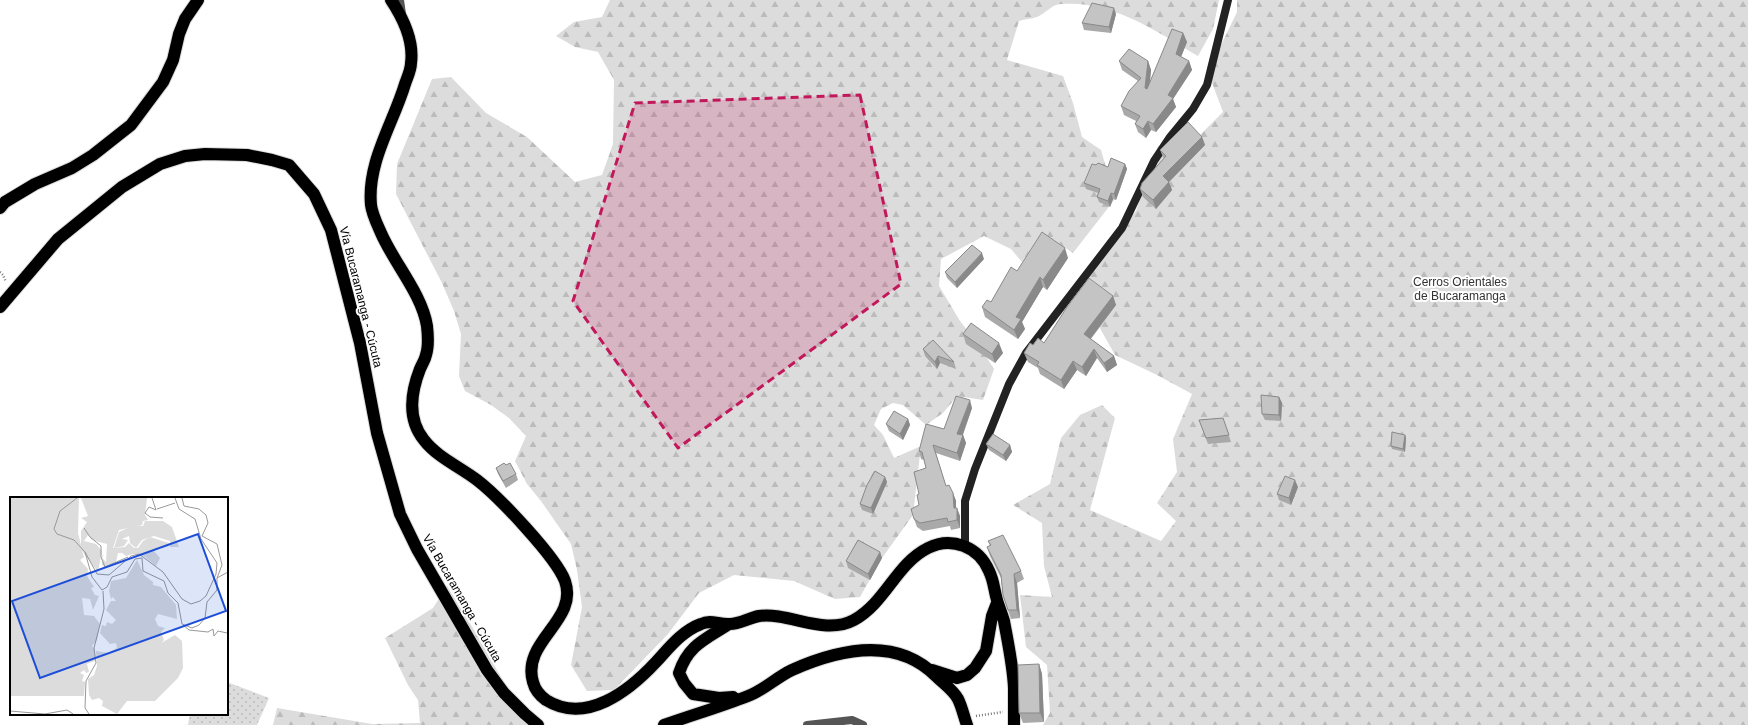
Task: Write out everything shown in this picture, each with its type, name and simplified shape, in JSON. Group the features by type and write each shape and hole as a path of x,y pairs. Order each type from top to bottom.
{"highway":[{"path":"0,208 5,202 35,184 72,168 93,155 131,125 164,82 173,60 179,34 185,19 198,0"},
{"path":"391,0 404,22 410,39 411,63 401,97 383,139 373,169 371,206 385,242 422,306 426,323 428,339 427,354 414,390 412,408 415,424 421,437 438,454 489,490 536,541 563,576 566,585 567,600 562,615 542,640 531,664 531,674 535,689 544,699 565,708 577,709 593,707 613,698 637,680 672,644 691,629 704,622 729,624"},
{"name":"Vía Bucaramanga - Cúcuta","path":"0,307 58,239 122,187 160,164 185,156 205,154 247,155 289,165 314,194 331,230 360,343 377,433 400,514 417,549 487,670 504,693 538,725"},
{"path":"749,695 719,698 693,694 684,683 679,672 682,662 688,652 700,641 729,624 758,616 779,616 827,626 842,625 855,620 874,605 889,588 903,567 914,557 927,548 941,543 957,543 965,546 980,557 988,568 994,586 997,603 1003,616 1009,651 1014,686 1014,725"},
{"path":"664,725 749,695 791,671 814,661 839,653 862,650 886,652 909,658 931,670 957,678 967,675 975,668 986,651 992,616 997,603"},
{"path":"931,670 950,688 958,699 966,721"}],"street":[{"path":"400,0 404,22"},
{"path":"965,546 965,501 975,469 1009,384 1026,353 1122,228 1154,161 1170,137 1193,109 1207,85 1228,0"},
{"path":"807,725 852,720 863,725"}],"path":[{"path":"966,721 1014,711"}],"highlighted area":[{"path":"860,95 901,284 678,448 573,301 635,103"}],"green space":[{"path":"610,0 1219,0 1213,29 1198,56 1133,19 1098,7 1080,4 1058,4 1037,17 1019,21 1007,60 1063,76 1073,103 1082,137 1101,150 1115,199 1073,253 1042,232 1022,262 1011,249 984,236 941,259 939,286 960,321 980,347 994,369 983,400 957,396 943,413 926,425 903,405 893,403 881,409 874,425 883,435 894,458 921,446 913,515 882,558 860,597 835,599 794,581 734,575 699,593 668,634 614,690 587,691 571,665 582,607 577,570 571,544 541,501 527,484 515,461 526,436 509,418 491,405 465,391 459,376 461,334 454,311 442,283 396,194 397,164 432,79 451,77 486,113 527,137 575,182 602,175 613,144 614,80 598,52 575,47 556,36 574,22 602,17"},
{"name":"Cerros Orientales de Bucaramanga","path":"1237,0 1748,0 1748,725 1043,725 1050,713 1047,665 1026,647 1020,595 1052,597 1044,566 1042,523 1013,505 1050,484 1061,438 1080,415 1102,405 1115,418 1090,510 1161,541 1176,521 1157,503 1177,472 1173,439 1192,394 1115,355 1097,323 1109,293 1084,273 1136,211 1158,146 1182,153 1223,112 1208,72 1237,12"},
{"path":"447,586 482,643 513,699 533,725 273,725 277,708 372,724 420,723 418,700 408,685 385,638 433,608"},
{"path":"228,682 269,698 257,725 188,725 190,715 228,715"}],"building":[{"path":"1092,3 1114,8 1109,27 1082,23"},
{"path":"1172,29 1183,33 1176,54 1189,61 1168,95 1173,98 1153,124 1148,121 1143,129 1135,124 1140,116 1121,106 1129,91 1141,78 1119,61 1129,49 1148,61 1145,88 1147,89"},
{"path":"1188,122 1202,137 1163,176 1169,182 1153,200 1140,189 1142,183 1166,156 1160,150"},
{"path":"1111,158 1125,164 1114,194 1111,193 1108,201 1097,197 1100,189 1084,183 1092,164 1096,165 1098,163 1108,167"},
{"path":"1042,232 1065,248 1043,280 1040,277 1016,317 1021,319 1014,330 982,307 987,300 991,302 1011,267 1017,271"},
{"path":"972,245 982,253 955,282 945,272"},
{"path":"1089,278 1113,296 1084,334 1114,356 1104,363 1094,349 1082,367 1073,361 1061,380 1037,365 1039,362 1024,353 1030,343 1033,345 1038,338 1044,343 1067,307"},
{"path":"971,323 999,343 992,354 963,334"},
{"path":"933,340 954,362 938,356 935,362 923,349"},
{"path":"1261,395 1279,397 1279,415 1262,414"},
{"path":"956,396 970,400 957,434 963,435 957,453 933,445 946,486 949,485 953,493 954,508 957,508 957,520 948,522 947,518 920,523 914,519 911,509 919,505 917,495 919,494 914,472 926,468 922,452 919,451 926,424 944,429"},
{"path":"894,411 908,419 900,434 886,424"},
{"path":"1223,418 1229,435 1206,438 1199,420"},
{"path":"1392,432 1405,435 1403,449 1391,446"},
{"path":"993,434 1010,445 1003,455 986,444"},
{"path":"504,463 506,465 510,463 516,474 503,481 496,468"},
{"path":"875,471 885,477 871,508 860,504 867,485"},
{"path":"1285,476 1295,480 1289,498 1277,494"},
{"path":"1003,535 1021,571 1014,574 1017,610 1008,610 1003,595 1001,575 987,547 991,545 988,541"},
{"path":"858,540 880,552 868,574 846,561"},
{"path":"1039,664 1040,713 1019,713 1018,665"}]}
